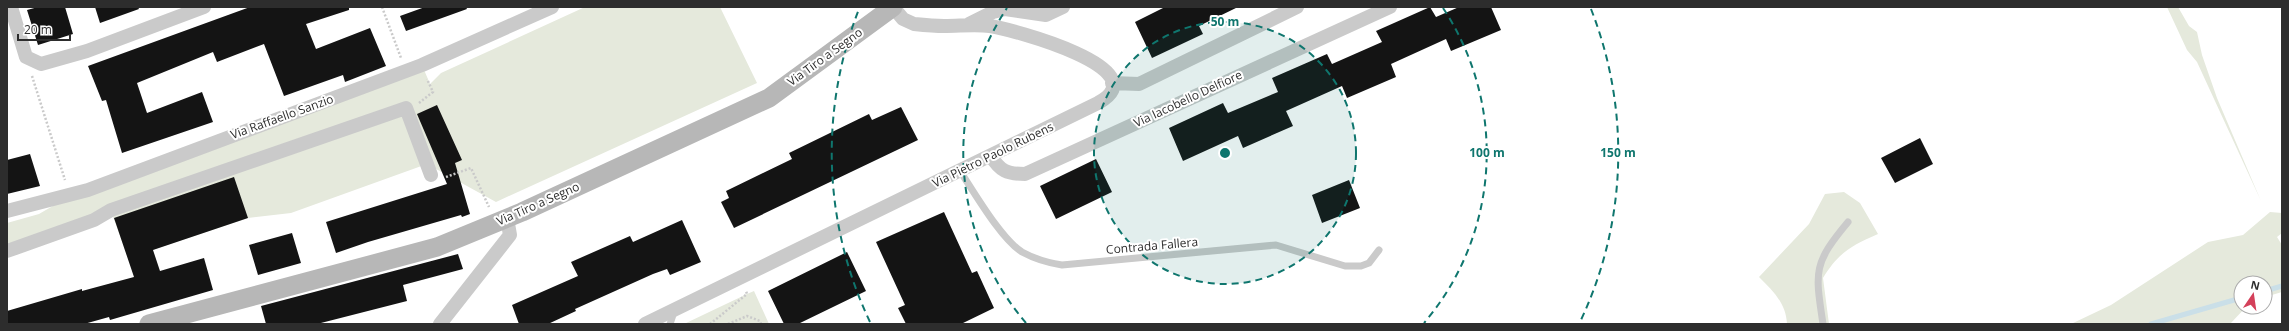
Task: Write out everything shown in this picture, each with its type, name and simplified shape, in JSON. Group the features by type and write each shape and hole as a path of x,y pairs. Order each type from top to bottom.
{"main road":[{"name":"Via Tiro a Segno","path":"149,324 437,247 507,218 770,98 893,7"}],"street":[{"path":"12,7 26,57 41,64 87,51 204,7"},
{"name":"Via Raffaello Sanzio","path":"7,211 70,196 406,71 552,7"},
{"path":"893,7 903,19 914,24 944,26 990,26 1016,32 1075,53 1103,67 1111,77 1112,83 1139,84 1297,7"},
{"path":"967,25 993,12 1005,9 1046,15 1063,7"},
{"name":"Via Iacobello Delfiore","path":"991,156 1002,171 1012,174 1025,174 1390,7"},
{"name":"Via Pietro Paolo Rubens","path":"644,324 1102,102 1109,94 1112,83"},
{"path":"7,251 94,220 111,210 148,199 406,108 431,175"},
{"path":"440,324 510,235 507,218"}],"lane":[{"name":"Contrada Fallera","path":"960,171 1001,231 1020,251 1043,262 1062,265 1276,245 1345,266 1361,266 1369,263 1379,250"},
{"path":"1823,324 1817,285 1819,264 1832,242 1848,222"},
{"path":"670,324 675,309"}],"path":[{"path":"382,7 406,71"},
{"path":"26,57 70,196"},
{"path":"406,108 416,106 432,92 422,65"},
{"path":"431,175 435,181 471,168 490,210"},
{"path":"710,324 747,294 745,291"},
{"path":"728,324 747,316 760,321 761,324"}],"shaded area":[{"path":"585,7 720,7 757,83 496,202 427,164 291,213 248,218 128,258 111,211 7,245 7,223 39,214 70,196 422,65 430,84 441,73"},
{"path":"2167,7 2178,7 2189,26 2197,32 2202,55 2217,98 2261,201 2197,62 2187,50"},
{"path":"1844,192 1860,203 1878,234 1860,242 1846,251 1840,256 1823,278 1829,324 1787,324 1784,310 1778,298 1759,277 1809,224 1825,194"},
{"path":"2270,212 2282,213 2282,233 2277,237 2282,245 2282,292 2273,295 2273,275 2233,275 2233,315 2238,315 2230,324 2071,324 2111,305 2208,242 2243,235"},
{"path":"754,291 769,324 684,324 747,294"}],"building":[{"path":"38,7 65,7 73,34 38,45 27,10"},
{"path":"95,7 138,7 139,9 100,23"},
{"path":"250,7 349,7 349,10 306,24 316,49 370,28 386,66 345,82 343,75 284,96 264,44 217,62 213,52 137,83 147,113 202,92 213,122 122,153 106,100 102,101 88,66"},
{"path":"425,7 466,7 467,9 406,31 400,16"},
{"path":"1165,7 1238,7 1199,26 1203,34 1152,58 1135,22"},
{"path":"1430,7 1436,17 1459,7 1491,7 1501,30 1451,51 1446,39 1391,64 1396,77 1347,98 1342,86 1286,111 1293,126 1243,148 1238,136 1183,161 1169,128 1223,103 1228,113 1278,92 1272,78 1327,54 1332,64 1382,42 1376,31"},
{"path":"437,105 462,160 455,163 470,214 462,217 461,215 368,242 336,253 326,222 447,184 417,114"},
{"path":"901,107 918,140 734,228 721,202 729,198 726,191 792,159 789,153 869,114 872,120"},
{"path":"1920,138 1933,164 1895,183 1881,158"},
{"path":"30,154 40,186 7,194 7,160"},
{"path":"1096,159 1112,192 1056,219 1040,186"},
{"path":"234,177 248,218 153,250 160,271 204,258 213,290 110,320 109,317 84,324 7,324 7,311 82,289 82,291 134,277 114,218"},
{"path":"1349,180 1360,208 1322,223 1312,195"},
{"path":"944,212 972,273 977,271 994,308 961,324 906,324 898,308 905,305 876,242"},
{"path":"682,220 701,262 670,275 667,269 653,274 575,309 576,311 548,324 519,324 512,305 578,276 571,262 630,236 633,242"},
{"path":"292,233 301,263 258,275 249,245"},
{"path":"847,252 866,291 798,324 784,324 768,291"},
{"path":"458,254 463,269 403,285 407,301 317,324 266,324 261,306"}],"waterway":[{"path":"2273,289 2282,286"},
{"path":"2151,324 2233,300"}]}
